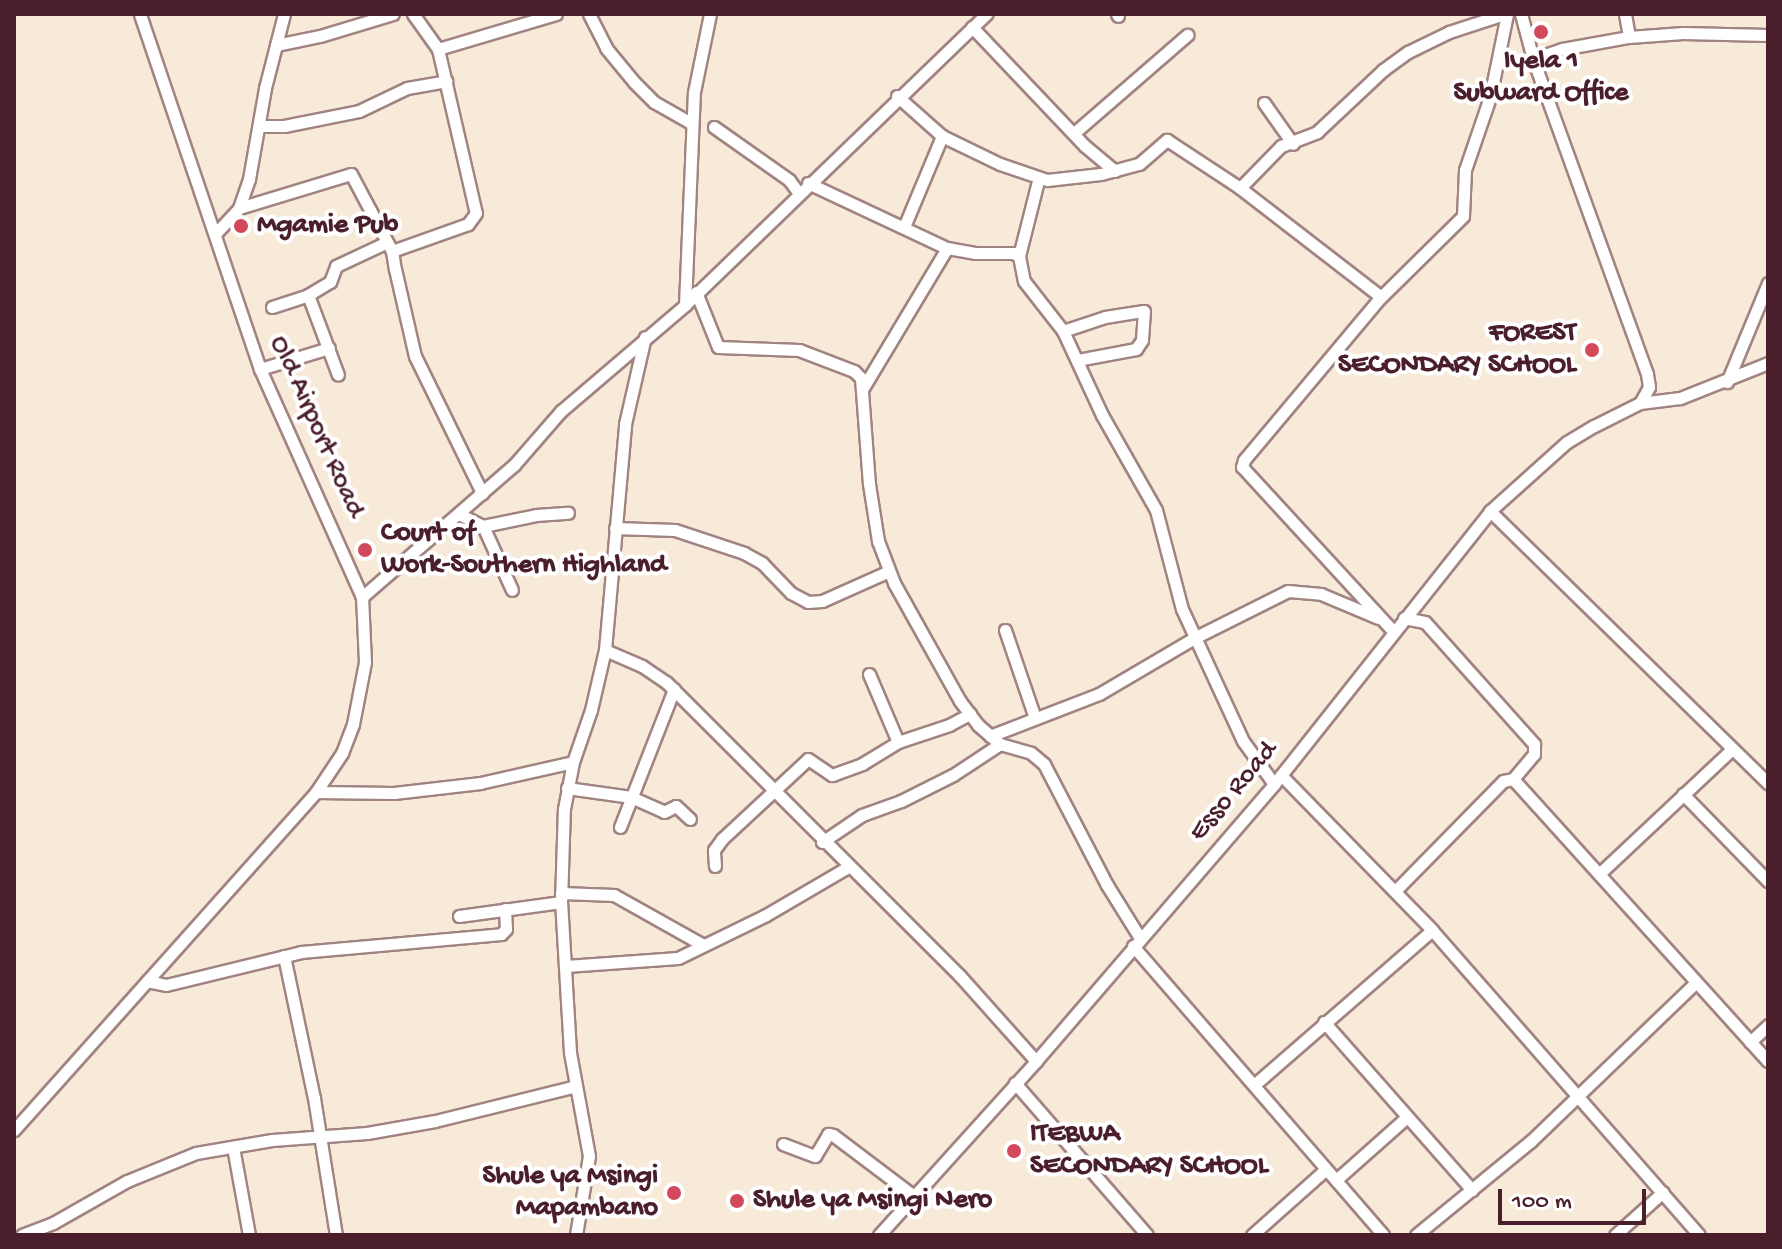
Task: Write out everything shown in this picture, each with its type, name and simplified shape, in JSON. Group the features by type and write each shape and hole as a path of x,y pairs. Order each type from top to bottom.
{"street":[{"name":"Old Airport Road","path":"14,1130 316,792 342,753 361,693 365,662 362,597 260,369 140,14"},
{"path":"215,234 239,208 261,126 284,14"},
{"path":"276,45 320,36 393,14"},
{"path":"272,307 308,295 330,282 336,266 468,224 476,213 438,49 413,14"},
{"path":"438,49 556,14"},
{"path":"589,14 606,48 635,83 654,102 691,123"},
{"path":"685,305 691,123 710,14"},
{"path":"362,597 514,465 561,411 685,305 897,96 986,14"},
{"path":"1240,188 1274,152 1317,132 1383,70 1408,52 1449,32 1505,14 1490,97 1465,170 1463,216 1381,297 1244,460 1242,467 1393,631"},
{"path":"1521,14 1533,59 1647,374 1649,387 1640,403"},
{"path":"1625,14 1629,37"},
{"path":"972,27 1115,171"},
{"path":"1533,59 1562,49 1629,37 1683,33 1768,35"},
{"path":"1074,133 1187,35"},
{"path":"261,126 284,126 346,114 407,88 446,81"},
{"path":"897,96 942,136 1000,164 1057,181 1139,164 1167,140 1240,188 1381,297"},
{"path":"1264,103 1293,144"},
{"path":"714,127 789,180 798,192"},
{"path":"904,227 942,136"},
{"path":"239,208 351,174 390,247 411,346 482,493"},
{"path":"1039,177 1019,256 1024,281 1063,331 1097,406 1156,510 1178,596 1194,638 1243,741 1278,780 1432,930 1699,1235"},
{"path":"808,183 947,248 1019,256"},
{"path":"863,388 947,248"},
{"path":"1727,382 1768,283"},
{"path":"696,292 718,347 799,350 854,371 863,388 869,484 878,541 905,606 970,714 1000,744 1031,753 1044,764 1137,942 1383,1235"},
{"path":"308,295 338,375"},
{"path":"1063,331 1105,317 1144,311 1142,340 1136,349 1078,360"},
{"path":"576,1235 589,1156 570,1052 561,898 567,788 591,710 605,650 625,424 645,337"},
{"path":"260,369 329,348"},
{"path":"1640,403 1680,398 1727,382 1768,363"},
{"name":"Esso Road","path":"879,1235 1036,1061 1278,780 1490,511 1567,442 1640,403"},
{"path":"1490,511 1768,783"},
{"path":"459,514 483,526 536,515 568,513"},
{"path":"483,526 512,590"},
{"path":"615,528 675,530 732,548 762,563 791,593 808,602 822,601 889,571"},
{"path":"990,736 1099,694 1194,638 1288,591 1321,594 1383,620"},
{"path":"1395,891 1503,781 1513,779 1534,754 1534,744 1425,622 1404,618"},
{"path":"1005,630 1035,718"},
{"path":"605,650 642,666 674,689 822,842 960,976 1036,1061"},
{"path":"869,674 898,742"},
{"path":"620,827 674,689"},
{"path":"715,866 714,850 772,789 808,759 832,775 870,760 898,742 949,725 970,714"},
{"path":"822,842 862,815 901,801 953,775 1000,744"},
{"path":"1599,874 1732,749"},
{"path":"316,792 394,793 437,788 531,774 573,762"},
{"path":"1513,779 1768,1061"},
{"path":"567,788 631,797 664,812 676,806 690,819"},
{"path":"1683,794 1768,881"},
{"path":"566,966 663,962 766,915 848,867"},
{"path":"459,916 561,898 614,895 703,945"},
{"path":"147,981 166,985 284,956 501,934 506,929 505,909"},
{"path":"1254,1085 1432,930"},
{"path":"284,956 320,1136 336,1235"},
{"path":"1416,1235 1577,1097 1695,983"},
{"path":"1324,1022 1472,1190"},
{"path":"1750,1042 1768,1025"},
{"path":"1015,1083 1147,1235"},
{"path":"22,1235 53,1223 148,1171 196,1153 435,1121 576,1086"},
{"path":"1336,1180 1407,1117"},
{"path":"783,1144 815,1156 828,1134 833,1135 914,1196"},
{"path":"233,1147 249,1235"},
{"path":"1252,1235 1326,1169"},
{"path":"1615,1235 1663,1192"}],"place":[{"name":"Iyela 1 Subward Office","path":"1541,32"},
{"name":"Mgamie Pub","path":"241,226"},
{"name":"FOREST SECONDARY SCHOOL","path":"1592,350"},
{"name":"Court of Work-Southern Highland","path":"365,550"},
{"name":"ITEBWA SECONDARY SCHOOL","path":"1014,1151"},
{"name":"Shule ya Msingi Mapambano","path":"674,1193"},
{"name":"Shule ya Msingi Nero","path":"737,1201"}]}
